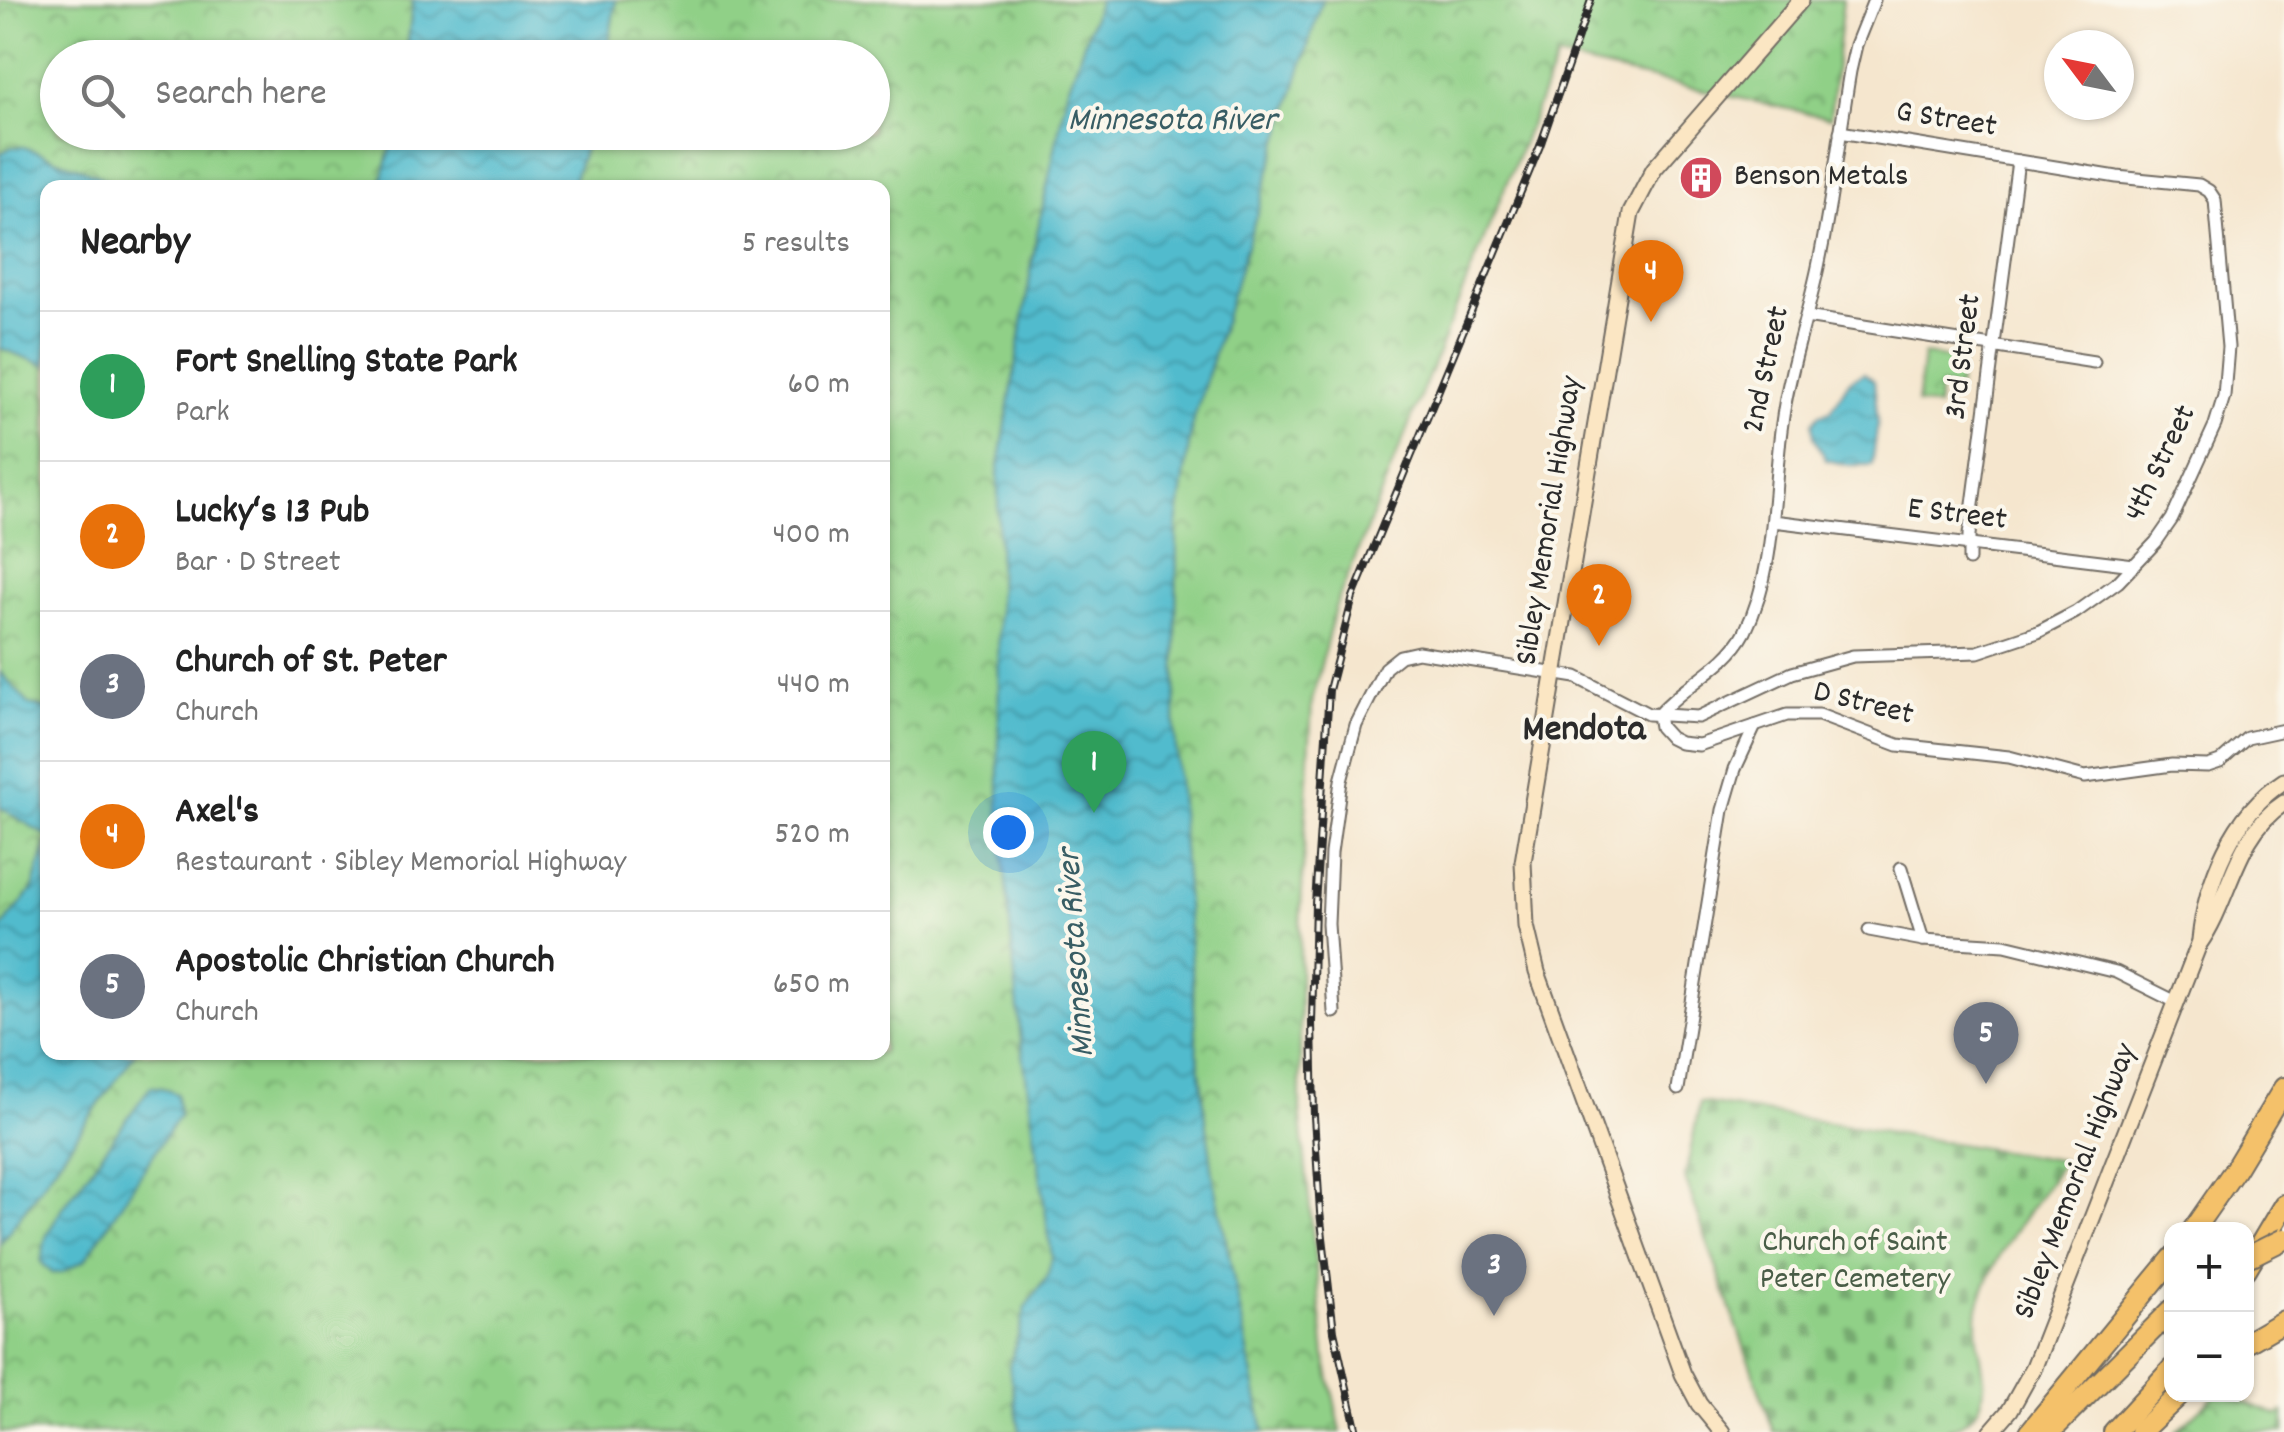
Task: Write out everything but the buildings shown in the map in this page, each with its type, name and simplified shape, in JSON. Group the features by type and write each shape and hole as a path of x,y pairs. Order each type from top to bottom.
{"highway":[{"path":"2199,1222 2284,1088"},
{"path":"2254,1256 2284,1205"},
{"path":"2254,1254 2284,1238"},
{"path":"2030,1432 2164,1269"},
{"path":"2050,1432 2170,1312"},
{"path":"2254,1338 2284,1321"},
{"path":"2114,1432 2164,1378"},
{"path":"2140,1432 2172,1402"}],"main road":[{"name":"Sibley Memorial Highway","path":"1722,1432 1690,1389 1674,1351 1537,972 1528,938 1523,862 1626,234 1635,200 1662,159 1801,0"},
{"path":"2200,944 2202,918 2227,847 2248,811 2284,782"},
{"path":"2200,944 2214,923 2250,836 2264,818 2284,803"},
{"name":"Sibley Memorial Highway","path":"1991,1432 2010,1410 2034,1368 2200,944"}],"street":[{"name":"2nd Street","path":"1658,715 1688,685 1718,666 1743,636 1759,598 1773,521 1782,422 1819,262 1856,44 1874,0"},
{"name":"G Street","path":"1840,132 2199,185 2209,190 2215,200"},
{"name":"3rd Street","path":"1968,560 2018,161"},
{"name":"4th Street","path":"1658,715 1698,717 1792,672 1853,656 1978,652 2004,645 2038,632 2104,594 2172,519 2215,425 2224,396 2228,347 2215,200"},
{"path":"1806,317 2094,362"},
{"name":"E Street","path":"1773,521 2134,565"},
{"name":"D Street","path":"1334,1012 1328,924 1331,853 1341,781 1356,725 1385,668 1400,656 1418,652 1576,677 1638,710 1658,715 1660,726 1670,738 1699,745 1788,715 1819,715 1898,745 2009,757 2085,777 2172,765 2208,766 2220,762 2248,738 2284,730"},
{"path":"1678,1089 1723,810 1735,769 1755,726"},
{"path":"1901,868 1923,940"},
{"path":"1870,930 1923,940 2005,945 2116,972 2176,1002"}],"green space":[{"path":"0,0 413,0 408,40 40,40 40,150 390,150 382,180 107,180 12,147 0,154"},
{"path":"616,0 1843,0 1830,118 1557,58 1335,608 1312,701 1300,926 1300,1110 1325,1356 1341,1432 0,1432 0,1244 130,1060 890,1060 890,180 573,180 583,150 890,150 890,40 609,40"},
{"path":"0,348 40,363 40,707 30,705 0,672"},
{"path":"1923,355 1962,360 1958,388 1940,386 1937,407 1917,404"},
{"path":"0,807 40,831 40,864 33,889 0,930"},
{"name":"Church of Saint Peter Cemetery","path":"1700,1102 2063,1161 2005,1246 1980,1300 1977,1320 1983,1392 1978,1407 1965,1421 1943,1432 1774,1432 1685,1178"},
{"path":"2208,1402 2245,1402 2278,1415 2284,1412 2284,1432 2176,1432"}],"water":[{"path":"413,0 616,0 609,40 408,40"},
{"name":"Minnesota River","path":"1099,0 1322,0 1192,425 1177,525 1175,734 1197,1048 1213,1174 1264,1432 1020,1432 1009,1367 1026,1307 1047,1277 1052,1258 1021,1041 999,812 998,472 1037,234 1067,91"},
{"path":"12,147 24,147 107,180 40,180 40,363 0,348 0,154"},
{"path":"390,150 583,150 573,180 382,180"},
{"path":"1864,373 1874,381 1878,423 1872,465 1826,460 1814,437 1813,423 1820,414 1831,411 1849,381"},
{"path":"0,672 30,705 40,707 40,832 0,807"},
{"path":"40,866 40,1060 130,1060 0,1244 0,930 33,889"},
{"path":"150,1087 177,1094 179,1115 85,1260 61,1273 52,1273 41,1262 46,1237"}],"railway":[{"path":"1357,1432 1334,1331 1314,1116 1315,904 1329,690 1353,597 1540,146 1591,0"}],"place":[{"name":"Benson Metals","path":"1701,178"},
{"name":"Axel's","path":"1651,322"},
{"name":"Lucky‘s 13 Pub","path":"1599,646"},
{"name":"Fort Snelling State Park","path":"1094,813"},
{"name":"Apostolic Christian Church","path":"1986,1084"},
{"name":"Church of St. Peter","path":"1494,1316"}],"district":[{"name":"Mendota","path":"1584,731"}]}
